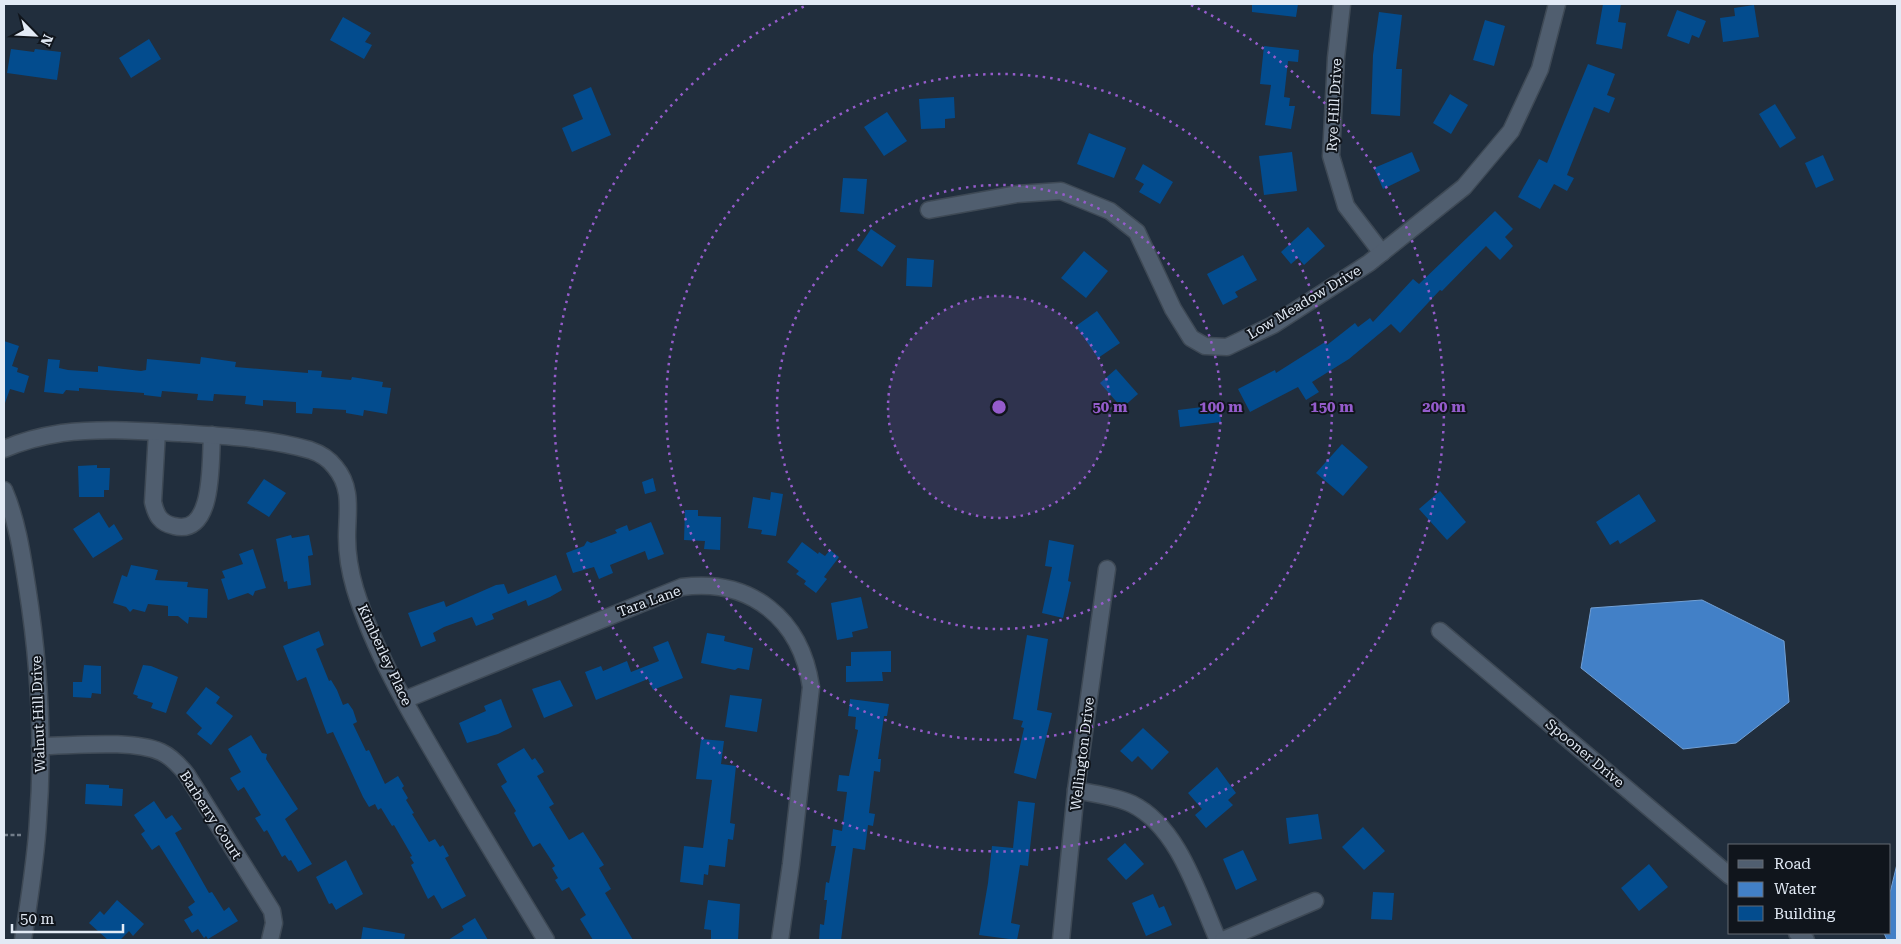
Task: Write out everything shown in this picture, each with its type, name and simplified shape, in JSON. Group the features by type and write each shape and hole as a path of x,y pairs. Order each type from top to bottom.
{"street":[{"name":"Rye Hill Drive","path":"1342,4 1336,58 1331,156 1346,206 1382,253"},
{"name":"Low Meadow Drive","path":"929,210 1017,194 1061,191 1110,211 1137,232 1173,309 1191,338 1205,346 1227,347 1273,325 1320,296 1382,253 1464,187 1511,131 1540,69 1557,4"},
{"name":"Kimberley Place","path":"4,449 30,440 63,433 157,432 212,435 310,450 334,465 343,478 347,492 349,511 347,537 351,574 369,623 404,700 546,940"},
{"path":"157,432 153,502 155,512 162,522 179,528 187,527 198,521 205,508 212,435"},
{"name":"Walnut Hill Drive","path":"4,490 17,534 31,611 36,654 40,746 38,820 23,940"},
{"name":"Wellington Drive","path":"1061,940 1076,790 1107,569"},
{"name":"Tara Lane","path":"404,700 675,590 693,586 726,588 756,600 782,620 799,644 809,671 811,687 780,940"},
{"name":"Spooner Drive","path":"1440,630 1728,874"},
{"name":"Barberry Court","path":"40,746 129,745 146,747 162,752 177,762 272,912 274,923 270,940"},
{"path":"1076,790 1132,803 1158,822 1175,845 1218,940"},
{"path":"1223,940 1315,902"}],"water":[{"path":"1702,600 1784,641 1789,702 1736,743 1683,749 1581,668 1591,608"},
{"path":"1897,864 1897,940 1887,940 1884,934 1891,934 1891,889"}],"building":[{"path":"1252,4 1298,4 1296,17 1252,12"},
{"path":"1603,4 1621,4 1618,22 1626,23 1622,49 1596,44"},
{"path":"1754,5 1759,37 1723,42 1720,18 1735,16 1734,8"},
{"path":"1677,10 1706,21 1699,38 1692,35 1689,44 1667,36"},
{"path":"1379,12 1402,15 1396,69 1402,69 1400,116 1371,114 1373,55"},
{"path":"343,17 371,33 365,42 372,45 364,59 330,40"},
{"path":"1485,20 1505,26 1494,66 1473,60"},
{"path":"149,39 161,59 131,78 119,58"},
{"path":"1264,46 1299,50 1298,62 1288,61 1284,97 1290,98 1289,106 1295,106 1291,129 1265,125 1271,85 1260,84"},
{"path":"11,49 34,52 35,49 61,52 57,80 7,73"},
{"path":"1588,64 1615,74 1607,95 1615,98 1609,113 1594,107 1567,175 1574,178 1567,191 1554,184 1540,209 1518,197 1539,159 1547,163"},
{"path":"591,87 611,135 572,152 562,128 583,119 573,95"},
{"path":"1450,94 1468,105 1451,134 1433,123"},
{"path":"954,97 955,118 945,119 945,128 921,129 919,99"},
{"path":"1775,104 1796,138 1780,148 1759,114"},
{"path":"887,112 907,141 884,156 864,127"},
{"path":"1089,133 1126,148 1114,178 1077,164"},
{"path":"1292,152 1297,191 1264,195 1259,156"},
{"path":"1412,152 1420,171 1383,189 1374,168"},
{"path":"1823,155 1834,180 1816,188 1805,163"},
{"path":"1143,164 1173,182 1160,204 1139,192 1144,184 1135,179"},
{"path":"843,178 867,179 864,214 840,212"},
{"path":"1495,211 1513,229 1505,237 1513,246 1500,260 1486,246 1442,291 1440,290 1400,333 1391,324 1349,359 1312,382 1319,392 1306,400 1298,387 1250,412 1238,389 1275,370 1276,373 1325,342 1327,345 1355,323 1358,327 1370,318 1373,322 1413,279 1419,284"},
{"path":"1308,227 1325,246 1304,265 1298,258 1291,264 1281,252"},
{"path":"871,229 896,246 882,267 857,250"},
{"path":"1084,251 1108,271 1086,298 1061,278"},
{"path":"1243,255 1257,280 1235,292 1238,297 1223,305 1207,274"},
{"path":"907,258 934,260 932,287 906,286"},
{"path":"1097,311 1120,343 1098,358 1076,326"},
{"path":"4,341 19,346 12,366 18,368 17,372 29,376 24,393 10,389 5,403"},
{"path":"201,357 236,362 235,367 308,373 308,370 322,371 321,377 351,380 352,377 383,382 382,387 391,388 387,414 364,410 363,416 346,413 346,410 313,408 312,414 296,413 296,402 263,400 263,406 245,404 246,396 214,394 213,401 197,400 198,394 162,391 161,397 144,395 144,393 79,388 79,391 66,390 63,394 44,392 48,359 60,360 59,368 98,372 98,366 146,370 147,359 200,364"},
{"path":"1116,369 1138,394 1122,408 1100,383"},
{"path":"1219,405 1221,422 1180,427 1178,410"},
{"path":"1342,444 1368,467 1343,496 1316,473"},
{"path":"97,465 97,468 110,468 109,490 104,490 104,497 79,497 78,466"},
{"path":"653,478 656,491 645,494 642,482"},
{"path":"264,479 286,493 269,517 247,503"},
{"path":"1440,491 1466,522 1447,540 1419,509"},
{"path":"771,492 783,494 776,536 761,534 762,530 748,528 753,497 770,500"},
{"path":"1639,494 1656,521 1620,544 1618,540 1610,545 1596,522"},
{"path":"685,510 698,510 698,516 721,517 720,550 704,549 705,541 684,540"},
{"path":"99,512 109,528 114,524 123,539 93,558 73,529"},
{"path":"651,522 664,554 648,560 645,551 610,565 613,573 599,579 594,567 573,573 566,553 584,546 587,541 591,543 617,533 615,530 627,525 629,531"},
{"path":"291,535 292,538 309,535 313,555 308,556 311,585 288,589 287,581 284,582 276,539"},
{"path":"1049,540 1074,545 1068,581 1071,582 1063,618 1042,613 1052,567 1045,566"},
{"path":"802,542 818,554 819,552 825,556 830,550 839,557 824,577 827,579 816,593 804,584 806,581 796,574 799,571 787,562"},
{"path":"253,549 266,588 255,591 253,596 248,593 228,600 221,579 225,578 222,571 243,564 239,554"},
{"path":"131,565 158,570 155,580 188,582 187,587 208,589 207,618 189,617 188,624 178,616 168,616 168,606 148,604 145,612 133,609 130,612 126,607 113,603 122,575 127,577"},
{"path":"556,575 562,590 550,597 528,606 526,600 492,614 494,619 476,626 472,617 444,627 433,633 436,641 421,647 408,613 444,601 446,607 496,585 504,584 508,594"},
{"path":"861,597 868,628 852,632 853,637 837,640 831,603"},
{"path":"319,631 324,645 316,649 329,681 331,680 337,690 343,705 348,703 353,710 357,722 353,724 366,751 369,750 385,784 398,776 408,798 406,800 414,813 412,814 429,842 435,839 440,847 443,845 449,856 445,858 466,896 442,909 434,895 428,899 411,865 414,863 410,857 412,856 394,825 392,826 381,808 378,810 375,804 369,807 363,797 333,732 327,734 306,677 297,681 283,646"},
{"path":"707,633 725,636 724,641 753,648 749,670 738,668 735,670 701,663"},
{"path":"1027,635 1048,639 1037,710 1052,713 1036,779 1014,773 1024,728 1021,727 1023,721 1013,719"},
{"path":"668,641 683,678 653,690 648,679 596,700 585,672 601,666 603,671 627,661 631,672 659,661 653,647"},
{"path":"891,651 891,672 882,672 883,681 846,682 846,666 851,666 851,652"},
{"path":"84,665 101,666 101,694 92,693 91,698 73,697 73,682 82,682"},
{"path":"143,665 151,666 178,677 166,713 151,708 153,703 137,698 138,696 133,694"},
{"path":"560,680 573,706 544,718 532,689"},
{"path":"206,687 220,697 216,703 233,716 211,745 197,734 202,728 186,713"},
{"path":"730,695 762,699 757,732 725,727"},
{"path":"501,699 512,727 498,734 467,743 459,723 486,711 484,706"},
{"path":"850,699 889,704 887,716 884,716 878,759 881,759 880,772 874,771 869,813 875,814 873,826 868,825 865,850 853,848 841,940 819,940 820,924 824,925 827,900 824,900 826,882 829,883 836,846 831,846 833,829 842,831 847,792 837,791 839,775 849,776 858,730 855,729 856,717 848,716"},
{"path":"1143,728 1169,752 1152,770 1138,756 1132,762 1120,751"},
{"path":"251,735 262,753 267,754 266,759 298,809 285,819 312,864 298,872 291,860 289,861 285,855 282,857 267,830 264,832 255,818 261,815 244,787 238,791 230,778 241,772 228,749"},
{"path":"701,739 724,741 721,764 736,766 730,823 735,824 733,840 728,839 725,867 709,865 708,875 704,874 703,885 680,882 684,846 703,848 712,780 696,779"},
{"path":"524,748 532,760 535,758 544,772 537,776 554,804 549,807 569,840 583,832 604,865 599,868 611,889 605,893 633,940 593,940 580,919 586,915 569,887 562,891 555,880 558,878 552,868 555,866 540,843 533,847 525,833 514,813 516,811 501,786 507,782 497,764"},
{"path":"1217,767 1236,793 1228,800 1233,805 1206,828 1195,815 1202,809 1188,793"},
{"path":"86,784 109,785 109,788 123,789 122,806 85,804"},
{"path":"154,801 166,819 172,815 182,829 175,833 209,893 212,892 224,911 229,907 238,921 208,939 206,936 204,938 198,929 192,933 184,920 193,915 188,907 195,902 159,845 152,850 141,834 145,831 134,815"},
{"path":"1018,801 1035,803 1028,866 1020,865 1011,923 1020,925 1017,940 979,935 992,846 1013,848"},
{"path":"1318,814 1322,839 1289,844 1286,818"},
{"path":"1363,827 1385,851 1364,870 1342,847"},
{"path":"1125,843 1144,864 1126,880 1107,859"},
{"path":"1243,850 1257,880 1236,890 1223,859"},
{"path":"346,860 363,894 336,910 332,903 329,904 316,877"},
{"path":"1649,864 1668,887 1639,911 1621,888"},
{"path":"1373,892 1394,893 1392,920 1371,919"},
{"path":"1153,894 1159,908 1164,906 1172,925 1146,936 1132,903"},
{"path":"117,900 144,924 133,936 129,931 120,940 108,940 89,923 100,911 104,915"},
{"path":"708,900 740,904 738,940 711,940 711,930 704,929"},
{"path":"475,918 488,940 448,940 464,930 462,926"},
{"path":"363,927 405,934 404,940 361,940"}]}
